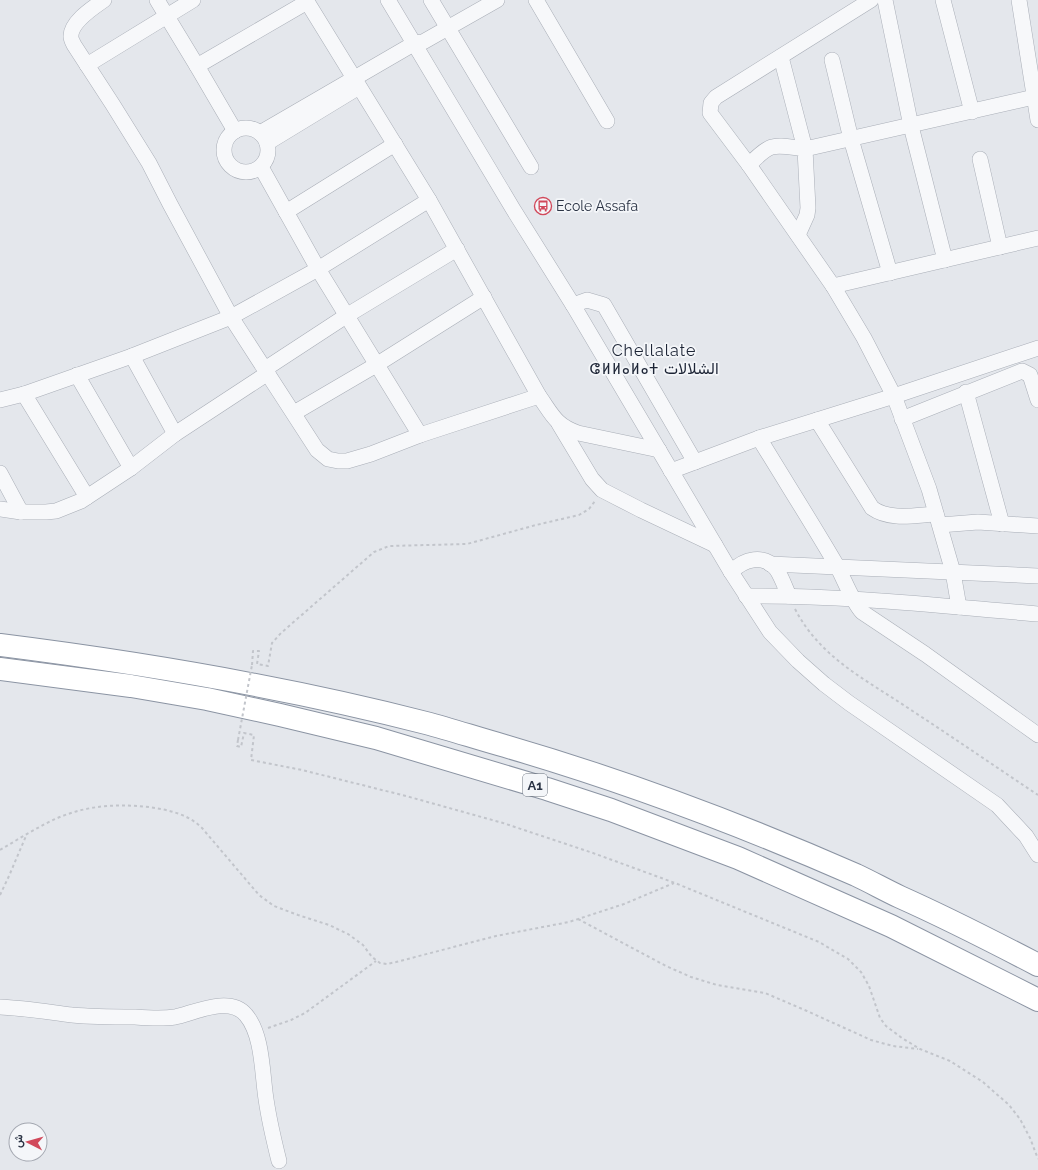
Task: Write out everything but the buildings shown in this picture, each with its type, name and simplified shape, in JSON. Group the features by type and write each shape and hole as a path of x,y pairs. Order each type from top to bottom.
{"highway":[{"name":"A1","path":"0,645 72,654 201,675 331,700 428,724 541,757 640,789 753,831 859,876 955,922 1038,965"},
{"name":"A1","path":"0,668 131,686 207,699 280,715 376,738 547,789 611,810 738,858 891,926 1038,1000"},
{"path":"0,680 45,684 58,681 64,677"}],"street":[{"path":"104,0 82,16 73,28 70,37 87,66 114,104 149,163 231,317 318,450 328,459 347,461 372,454 420,436 539,396"},
{"path":"157,0 168,16 235,131"},
{"path":"87,66 193,0"},
{"path":"388,0 419,45 472,139 573,305 731,572 770,632 798,661 824,684 849,703 997,805 1026,836 1038,855"},
{"path":"431,0 531,167"},
{"path":"264,138 497,0"},
{"path":"536,0 607,121"},
{"path":"871,0 716,97 711,103 710,108 712,117 749,164 833,286 864,338 894,396 929,489 953,572 959,607"},
{"path":"885,0 911,126 945,260"},
{"path":"943,0 972,112"},
{"path":"1019,0 1038,120"},
{"path":"197,66 306,1 429,200 539,396 592,479 602,490 715,545"},
{"path":"781,56 805,149 808,208 807,215 798,235"},
{"path":"832,60 851,139 890,273"},
{"path":"749,164 762,151 773,146 805,149 1034,97"},
{"path":"246,128 254,129 264,138 268,148 267,159 261,167 246,173 238,172 231,168 226,161 224,154 224,146 227,138 235,131 246,128"},
{"path":"286,212 395,144"},
{"path":"980,159 1000,247"},
{"path":"261,167 318,269 420,436"},
{"path":"0,400 24,394 132,356 231,317 318,269 429,200"},
{"path":"833,286 1038,238"},
{"path":"0,509 21,512 56,511 87,497 131,468 175,434 346,316 457,249"},
{"path":"294,413 376,365 484,297"},
{"path":"573,305 587,300 604,305 695,462"},
{"path":"671,471 759,438 894,396 1038,348"},
{"path":"132,356 175,434"},
{"path":"902,419 966,392 1022,371 1030,375 1038,400"},
{"path":"77,375 131,468"},
{"path":"966,392 1002,524"},
{"path":"24,394 87,497"},
{"path":"818,420 872,508 879,514 938,520 1038,526"},
{"path":"557,422 569,430 578,433 658,450"},
{"path":"759,438 837,567 856,606 862,612 925,654 1038,735"},
{"path":"0,472 21,512"},
{"path":"731,572 741,564 753,559 764,560 776,570 789,596"},
{"path":"770,564 1038,576"},
{"path":"746,596 789,596 854,600 1038,614"},
{"path":"0,1007 89,1016 162,1018 176,1017 209,1007 234,1007 241,1010 252,1022 255,1032 260,1054 269,1121 279,1161"}],"path":[{"path":"602,490 589,509 579,515 467,544 389,546 374,552 281,633 272,643 268,666 257,664 259,651 253,650 252,665 237,746 241,747 244,733 254,735 251,760 302,770 406,796 504,823 675,883 819,942 848,959 862,972 869,986 880,1018 886,1026 920,1049 950,1061 983,1082 1010,1105 1020,1119 1038,1159"},
{"path":"789,596 808,632 818,644 837,660 1038,795"},
{"path":"0,850 46,823 76,811 104,806 127,805 156,808 182,814 202,828 259,895 274,906 329,925 348,934 363,945 376,961 387,964 496,936 578,919 624,904 675,883"},
{"path":"0,895 26,835"},
{"path":"578,919 666,966 691,977 717,985 764,993 872,1040 893,1046 920,1049"},
{"path":"255,1032 305,1014 376,961"}],"place":[{"name":"Ecole Assafa","path":"543,206"}],"district":[{"name":"Chellalate ⵛⵍⵍⴰⵍⴰⵜ الشلالات","path":"654,359"}]}
